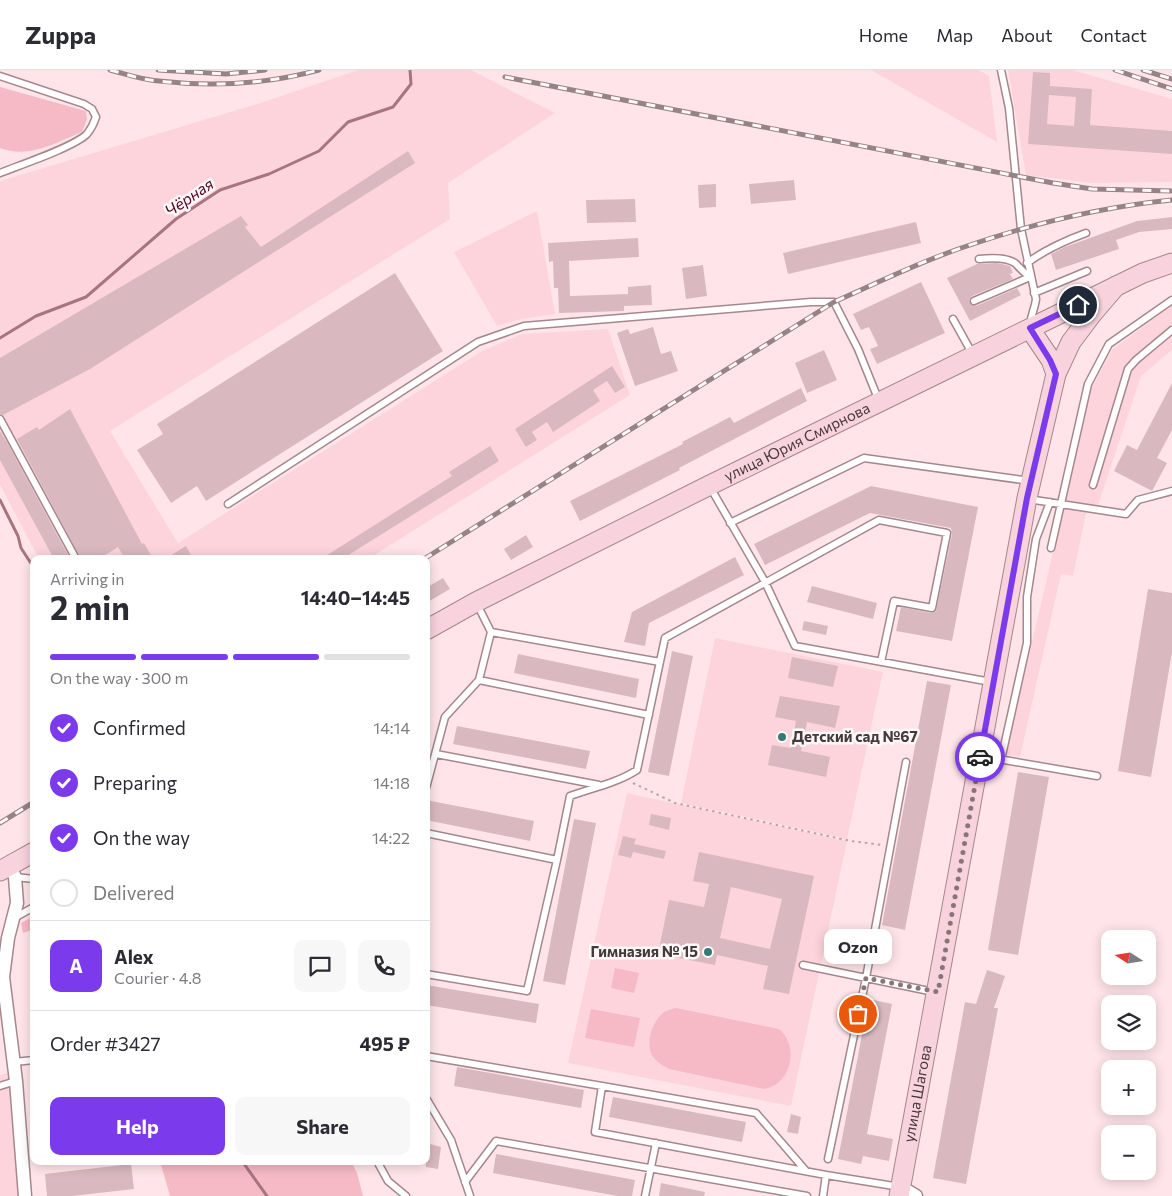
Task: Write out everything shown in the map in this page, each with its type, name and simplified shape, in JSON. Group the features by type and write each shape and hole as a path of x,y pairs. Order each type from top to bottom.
{"main road":[{"name":"улица Юрия Смирнова","path":"430,628 476,602 1030,328 1143,273 1172,263"},
{"name":"улица Шагова","path":"905,1193 938,992 1029,490 1056,374 1072,342 1092,314 1116,286"},
{"path":"1030,328 1050,360 1056,374"},
{"path":"8,871 30,855"}],"street":[{"path":"8,871 17,903 8,938 3,976 16,1081 25,1196"}],"lane":[{"path":"1002,70 1010,124 1018,210 1034,293 1035,308 1031,317 1030,328"},
{"path":"0,76 84,104 92,109 96,117 92,127 85,136 65,147 0,173"},
{"path":"1027,263 1058,244 1086,233"},
{"path":"979,259 995,258 1014,263 1022,272 1030,277"},
{"path":"1034,293 1087,271"},
{"path":"974,301 1030,277"},
{"path":"1051,548 1088,384 1109,344 1172,300"},
{"path":"228,504 478,342 524,326 811,302 834,302 858,348 880,402"},
{"path":"953,320 974,356"},
{"path":"1093,485 1128,370 1136,360 1172,330"},
{"path":"0,419 74,555"},
{"path":"730,523 864,458 1029,490 1050,502 1126,514 1138,500 1172,491"},
{"path":"710,486 765,582 795,646 994,683"},
{"path":"1001,760 1027,643 1027,597 1036,539 1050,502"},
{"path":"430,975 527,990 570,796 624,779 637,770 665,638 879,520 947,533 932,608 894,601 882,662"},
{"path":"430,776 444,717 479,680 491,632 476,602"},
{"path":"491,632 660,662"},
{"path":"479,680 650,715"},
{"path":"436,754 600,785"},
{"path":"980,756 1097,776"},
{"path":"828,1159 866,978 906,762"},
{"path":"430,834 557,860"},
{"path":"8,871 30,878"},
{"path":"13,919 30,910"},
{"path":"803,965 938,992"},
{"path":"430,1057 756,1113 806,1171"},
{"path":"14,1062 30,1060"},
{"path":"0,1086 16,1081"},
{"path":"602,1086 595,1132 806,1171 905,1193"},
{"path":"430,1105 451,1140 470,1196"},
{"path":"465,1182 496,1141 807,1196"},
{"path":"645,1196 656,1143"},
{"path":"379,1165 388,1181 406,1196"},
{"path":"823,1196 826,1175"}],"path":[{"path":"624,779 675,803 851,841 890,846"}],"shaded area":[{"path":"358,70 471,70 555,113 448,183 450,219 110,431 178,543 482,351 522,334 608,329 630,395 374,555 37,555 0,485 0,181 257,104"},
{"path":"871,70 979,70 989,76 997,142"},
{"path":"1008,70 1073,70 1172,99 1172,182 1092,183 1026,175"},
{"path":"0,87 86,111 87,119 82,132 32,151 21,152 0,148"},
{"path":"537,211 555,314 521,319 497,326 454,252"},
{"path":"1172,305 1172,350 1141,376 1098,505 1088,504 1073,576 1061,574 1020,757 1006,754 1091,389 1112,350"},
{"name":"Детский сад №67","path":"715,638 883,672 847,839 681,803"},
{"name":"Гимназия № 15","path":"627,793 847,841 791,1106 568,1063"},
{"path":"30,918 30,930 23,933 21,923"},
{"path":"615,968 639,973 634,993 611,988"},
{"path":"676,1008 779,1029 788,1042 790,1050 789,1066 786,1073 775,1085 764,1089 669,1069 656,1061 652,1056 649,1042 651,1031 660,1016 665,1011"},
{"path":"591,1009 640,1018 634,1047 585,1038"},
{"path":"15,1071 29,1196 0,1196 0,1075"},
{"path":"161,1165 353,1165 363,1196 170,1196"}],"building":[{"path":"1033,72 1050,73 1050,86 1092,89 1090,125 1172,131 1172,154 1028,144","holes":["1049,95 1076,97 1074,126 1047,124"]},
{"path":"408,151 415,163 90,369 3,415 0,414 0,358 241,216 248,225 245,227 261,247"},
{"path":"794,180 796,200 751,204 749,184"},
{"path":"716,184 716,207 699,208 698,185"},
{"path":"635,199 636,222 587,223 586,200"},
{"path":"1172,217 1172,229 1139,232 1116,240 1119,249 1056,270 1051,254 1065,247 1137,221"},
{"path":"916,222 921,243 788,274 783,253"},
{"path":"638,238 639,257 569,261 570,296 628,294 628,287 651,285 652,305 624,306 624,311 559,313 558,288 554,288 553,261 549,262 548,243"},
{"path":"997,263 1010,266 1013,273 1010,274 1013,279 972,296 969,300 970,303 976,306 1017,288 1021,295 970,321 947,278 977,264"},
{"path":"703,265 707,296 686,299 682,268"},
{"path":"395,273 443,351 206,501 197,486 171,503 137,450 163,434 157,424"},
{"path":"921,282 945,333 877,364 870,349 878,346 869,327 861,330 853,314"},
{"path":"653,327 661,354 671,351 678,371 635,386 617,333 628,329 630,334"},
{"path":"824,350 837,380 807,393 795,363"},
{"path":"612,366 625,387 615,393 607,381 593,390 600,401 553,432 547,422 532,432 537,440 526,447 515,429"},
{"path":"1172,383 1172,430 1157,458 1167,463 1152,491 1114,471 1127,445 1137,450"},
{"path":"801,388 807,401 679,468 680,470 580,521 570,501 683,444 682,442 730,417 734,423"},
{"path":"70,409 142,544 144,543 151,555 123,555 118,547 105,555 79,555 17,439 37,427 39,430"},
{"path":"0,431 68,555 52,555 0,460"},
{"path":"490,446 499,461 348,555 327,555 452,476 449,472"},
{"path":"871,486 978,507 952,641 896,631 901,607 931,613 936,611 952,534 951,528 870,513 765,565 754,544"},
{"path":"526,535 533,547 511,560 504,549"},
{"path":"186,546 191,555 171,555"},
{"path":"735,557 744,575 649,623 645,646 624,642 632,612"},
{"path":"443,578 450,589 430,601 430,586"},
{"path":"812,586 877,603 873,619 807,602"},
{"path":"1148,589 1172,593 1172,652 1151,777 1118,771"},
{"path":"804,621 828,626 826,635 802,630"},
{"path":"672,651 693,656 669,776 648,772"},
{"path":"518,654 639,679 636,698 514,673"},
{"path":"792,657 838,666 833,687 788,678"},
{"path":"927,681 951,685 905,930 882,925"},
{"path":"780,696 840,706 835,728 807,722 801,751 830,757 826,777 768,765 772,745 791,748 796,721 775,717"},
{"path":"457,726 590,751 586,769 453,744"},
{"path":"1018,772 1049,777 1018,955 988,950"},
{"path":"430,801 534,821 530,841 430,821"},
{"path":"651,814 671,818 669,830 649,825"},
{"path":"574,819 596,823 565,985 543,981"},
{"path":"623,836 636,839 634,844 666,851 664,859 633,852 631,858 618,855"},
{"path":"699,852 814,876 789,994 763,989 768,966 717,955 715,965 658,954 669,900 704,907 709,884 693,881","holes":["731,887 782,899 770,949 720,938"]},
{"path":"987,970 1005,976 994,1008 998,1008 966,1184 933,1178 965,1002 976,1004"},
{"path":"430,986 539,1004 536,1023 430,1006"},
{"path":"869,999 892,1004 867,1134 893,1139 889,1161 863,1156 861,1164 838,1159"},
{"path":"457,1067 584,1090 581,1108 454,1086"},
{"path":"613,1097 746,1122 742,1142 609,1117"},
{"path":"791,1114 801,1117 798,1134 787,1132"},
{"path":"430,1144 441,1147 438,1169 426,1167 426,1165 430,1165"},
{"path":"496,1154 635,1180 632,1196 617,1196 493,1173"},
{"path":"131,1165 134,1189 72,1196 47,1196 45,1174"},
{"path":"661,1183 705,1192 704,1196 659,1196"}],"waterway":[{"name":"Чёрная","path":"0,338 36,316 86,297 176,219 220,190 269,174 319,151 348,122 393,107 411,84 410,70"},
{"name":"Чёрная","path":"0,500 18,536 21,548 30,562"},
{"name":"Чёрная","path":"245,1165 267,1196"}],"railway":[{"path":"110,70 140,78 199,84 259,81 319,70"},
{"path":"158,70 226,74 265,70"},
{"path":"1115,70 1172,89"},
{"path":"1143,70 1172,79"},
{"path":"505,77 1053,183 1092,189 1172,191"},
{"path":"430,555 834,302 931,259 1015,231 1093,212 1172,200"},
{"path":"0,823 30,804"}],"way so far":[{"path":"858,1014 866,978 938,992 980,757"}],"place":[{"name":"Детский сад №67","path":"782,737"},
{"name":"Гимназия № 15","path":"708,952"},
{"name":"Ozon","path":"858,1014"}],"route":[{"path":"980,757 1027,498 1056,374 1050,360 1030,328 1078,305"}]}
